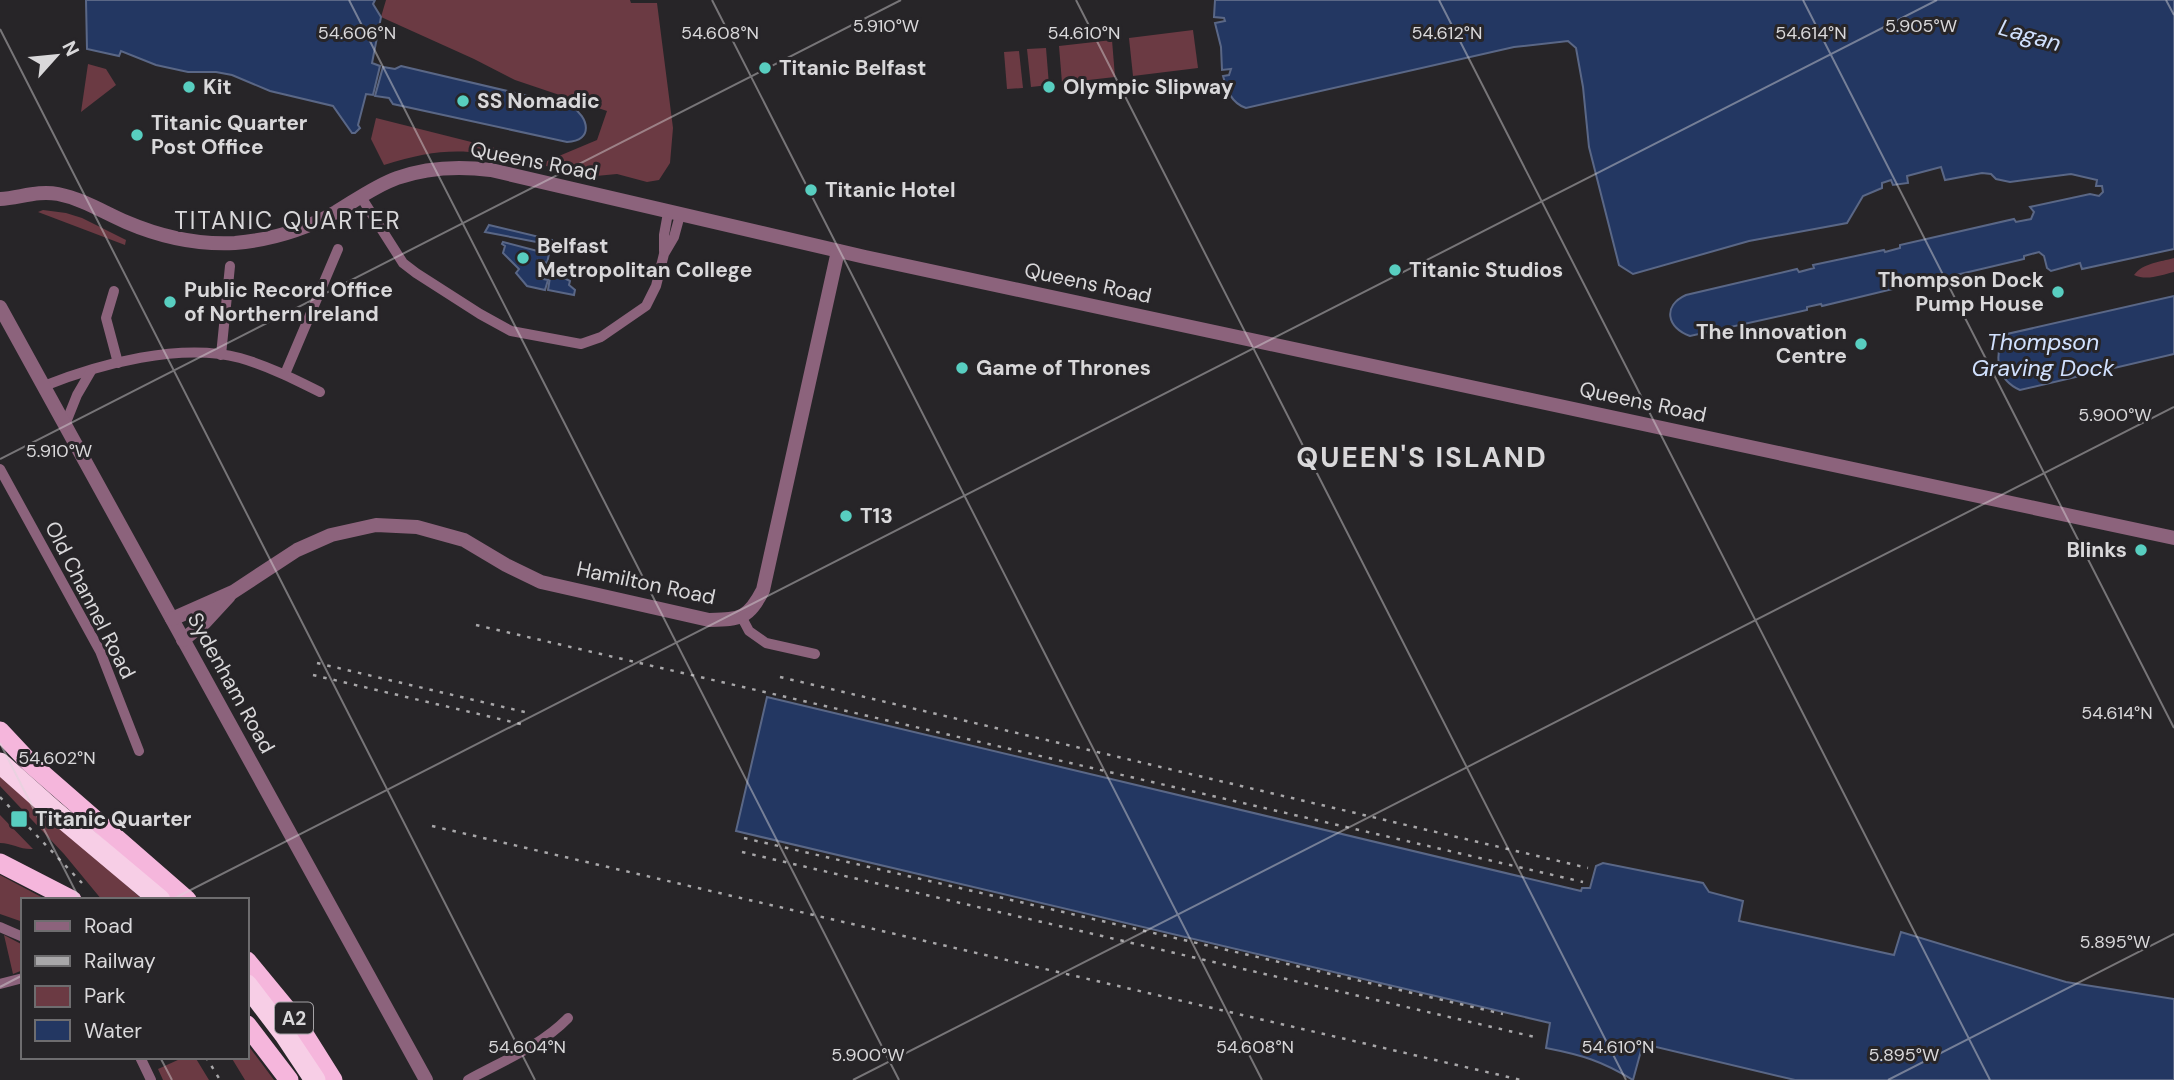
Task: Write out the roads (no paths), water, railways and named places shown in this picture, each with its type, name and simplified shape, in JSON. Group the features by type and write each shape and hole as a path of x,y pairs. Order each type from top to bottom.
{"highway":[{"path":"0,731 30,763 185,898"},
{"path":"0,763 158,898"},
{"path":"5,864 68,898"},
{"name":"A2","path":"248,962 294,1018 333,1080"},
{"path":"248,986 315,1080"},
{"name":"A2","path":"248,1026 289,1080"}],"street":[{"name":"Queens Road","path":"3,201 39,193 58,194 90,204 125,222 165,237 194,242 234,243 274,237 303,227 395,178 440,168 491,170 838,251 2174,538"},
{"path":"361,197 403,263 480,314 511,331 581,344 591,341 640,311 650,300 664,254 664,235 674,214"},
{"path":"285,374 338,249"},
{"name":"Hamilton Road","path":"172,619 233,592 297,550 331,535 376,525 417,527 464,540 541,582 709,620 741,616 753,609 763,590 838,251"},
{"path":"221,355 230,266"},
{"path":"114,290 106,318 118,363"},
{"name":"Sydenham Road","path":"0,307 426,1080"},
{"path":"44,386 118,363 170,354 197,353 239,358 285,374 320,392"},
{"path":"65,425 77,394 91,371"},
{"name":"Old Channel Road","path":"0,469 100,651 139,751"},
{"name":"Hamilton Road","path":"183,640 205,622 233,592"},
{"path":"741,616 749,631 766,643 815,654"},
{"path":"0,927 21,936"},
{"path":"0,984 21,979"},
{"path":"468,1080 542,1040 556,1031 568,1018"},
{"path":"140,1059 151,1080"}],"water":[{"path":"86,0 375,0 373,4 381,17 372,63 380,66 373,95 366,94 358,125 360,128 352,133 333,106 270,91 232,75 188,72 156,65 121,51 119,56 87,49"},
{"name":"Lagan","path":"1215,0 2174,0 2174,249 2082,269 2080,263 2051,271 2039,252 2024,256 2024,259 1909,286 1893,287 1822,306 1807,307 1807,310 1690,336 1676,328 1670,317 1673,305 1686,295 1797,269 1799,272 1814,268 1813,265 1884,250 1885,252 1900,248 1900,245 2014,219 2016,222 2031,219 2034,212 2030,207 2090,194 2099,196 2103,192 2102,186 2096,186 2097,180 2071,174 2010,182 1982,173 1945,180 1941,167 1907,176 1908,183 1893,185 1891,180 1882,183 1882,188 1863,196 1847,223 1749,241 1633,274 1619,265 1589,147 1576,48 1568,41 1514,47 1246,108 1233,99 1223,76 1229,75 1231,69 1222,70 1221,47 1215,23 1225,21 1224,18 1214,17"},
{"path":"401,66 571,106 582,116 585,133 576,141 567,142 393,104 389,98 375,96 383,67 395,69"},
{"path":"489,225 552,240 552,245 485,232"},
{"path":"503,242 549,254 547,263 537,262 546,268 543,279 548,280 545,290 527,286 516,273 519,269 503,253"},
{"path":"551,271 570,281 569,285 575,290 574,295 548,290"},
{"name":"Thompson Graving Dock","path":"2174,296 2174,354 2020,390 2006,380 1999,366 1999,350 2007,334"},
{"path":"767,697 1581,891 1582,888 1590,888 1596,866 1603,863 1703,883 1709,892 1743,901 1739,921 1894,955 1901,932 2066,982 2174,999 2174,1080 1795,1080 1648,1045 1642,1047 1633,1080 1591,1060 1546,1048 1550,1023 736,831"}],"railway":[{"path":"476,625 1583,882"},
{"path":"317,663 529,713"},
{"path":"313,675 525,725"},
{"path":"780,677 1588,868"},
{"path":"0,797 82,883"},
{"path":"432,826 1521,1080"},
{"path":"744,838 1503,1014"},
{"path":"742,852 1539,1038"},
{"path":"207,1059 220,1080"}],"place":[{"name":"Titanic Belfast","path":"765,68"},
{"name":"Kit","path":"189,87"},
{"name":"Olympic Slipway","path":"1049,87"},
{"name":"SS Nomadic","path":"463,101"},
{"name":"Titanic Quarter Post Office","path":"137,135"},
{"name":"Titanic Hotel","path":"811,190"},
{"name":"Belfast Metropolitan College","path":"523,258"},
{"name":"Titanic Studios","path":"1395,270"},
{"name":"Thompson Dock Pump House","path":"2058,292"},
{"name":"Public Record Office of Northern Ireland","path":"170,302"},
{"name":"The Innovation Centre","path":"1861,344"},
{"name":"Game of Thrones","path":"962,368"},
{"name":"T13","path":"846,516"},
{"name":"Blinks","path":"2141,550"},
{"name":"Titanic Quarter","path":"19,819"}],"district":[{"name":"TITANIC QUARTER","path":"288,220"},
{"name":"QUEEN'S ISLAND","path":"1422,457"}]}
